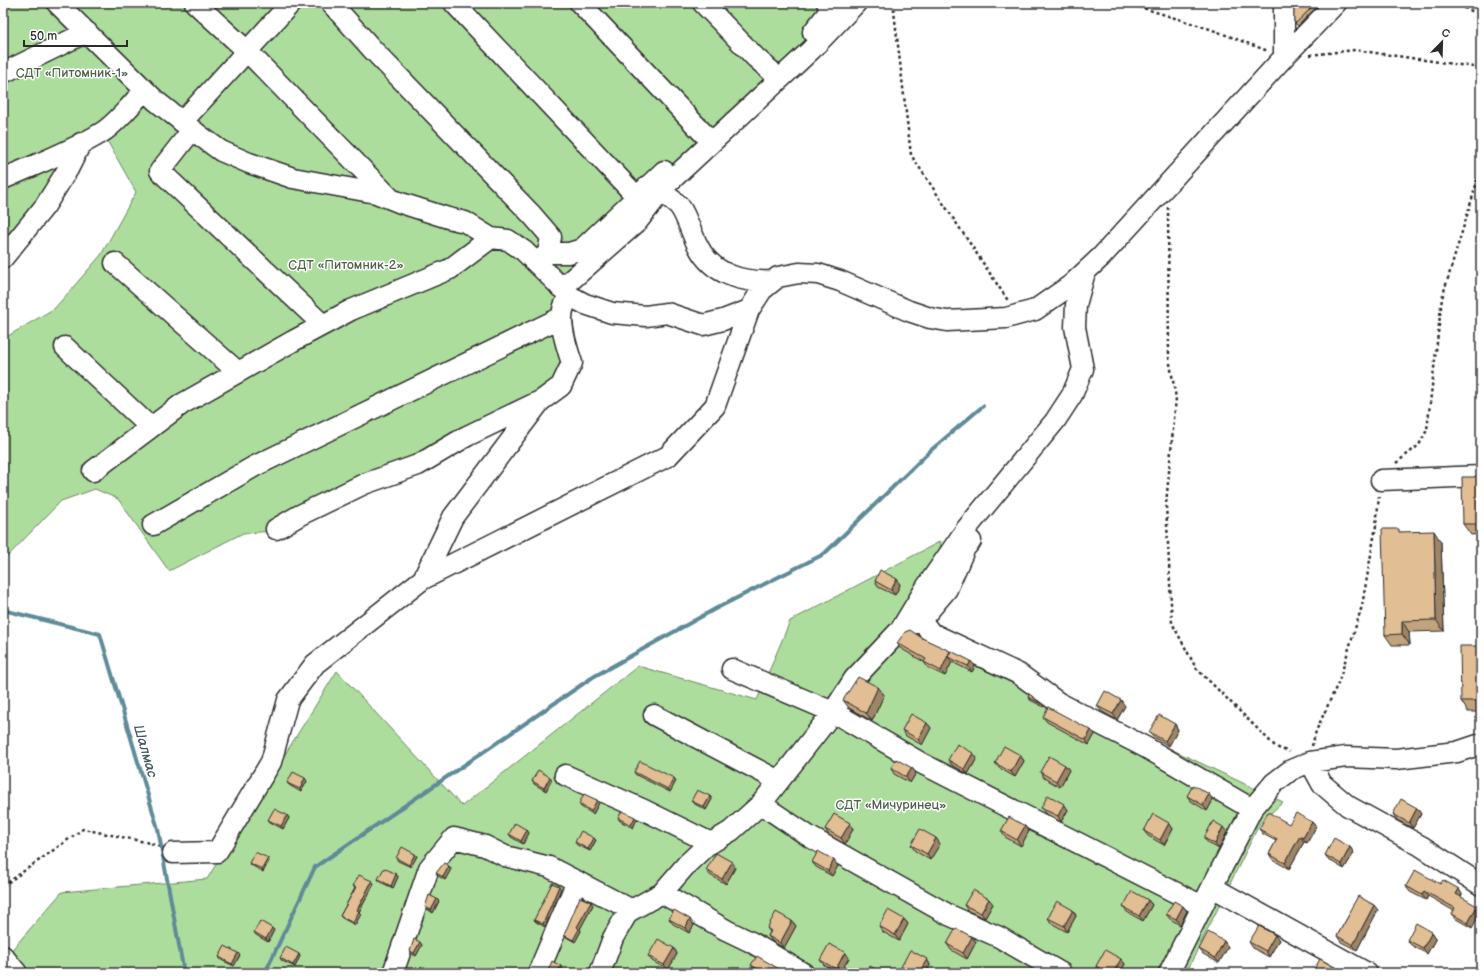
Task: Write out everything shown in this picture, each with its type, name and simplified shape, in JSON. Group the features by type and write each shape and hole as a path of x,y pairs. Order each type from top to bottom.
{"street":[{"path":"57,3 156,101 220,151 293,178 376,193 448,218 465,222 491,238 508,240 524,251 543,258 565,292 585,304 612,313 646,316 667,313 703,325 723,320 750,310"},
{"path":"195,3 246,50 390,199"},
{"path":"291,3 246,50 187,126 160,171 323,325"},
{"path":"331,3 373,50 532,214 551,237 543,258"},
{"path":"454,3 637,197"},
{"path":"580,3 704,134"},
{"path":"703,3 771,71"},
{"path":"543,258 555,252 570,254 582,249 818,27 829,12 829,6 827,3"},
{"path":"276,529 300,515 364,484 418,466 467,436 542,400 561,386 572,363 564,339 562,317 565,292 570,281 637,222 667,184 811,50 856,3"},
{"path":"1284,3 1284,57"},
{"path":"173,854 217,852 271,762 288,700 315,664 423,579 668,456 715,406 750,310 762,290 778,277 799,273 818,274 840,281 909,311 930,318 947,321 1006,318 1035,310 1071,285 1101,257 1284,57 1336,3"},
{"path":"3,73 86,32"},
{"path":"3,179 103,133 138,98 144,89"},
{"path":"3,258 44,206 68,169 81,143"},
{"path":"661,192 681,208 699,248 709,262 723,272 744,280 758,282 773,281"},
{"path":"93,471 182,404 351,310 450,269 491,238"},
{"path":"115,263 238,372"},
{"path":"600,973 613,938 628,912 662,893 687,864 711,843 731,831 761,804 833,712 854,679 901,629 927,586 967,528 1055,421 1072,395 1083,370 1075,327 1076,305 1085,272"},
{"path":"153,525 255,466 562,317"},
{"path":"66,347 150,427"},
{"path":"423,579 453,517 542,400"},
{"path":"901,629 921,620 947,589 965,548 993,517 1011,489 1018,466"},
{"path":"1381,480 1481,476"},
{"path":"921,620 931,633 1019,674 1059,703 1145,747 1252,809"},
{"path":"732,669 833,712 920,763 1202,906"},
{"path":"654,715 779,781"},
{"path":"1169,973 1252,809 1274,784 1311,754 1396,759 1457,752 1481,744"},
{"path":"1311,754 1322,784 1348,806 1421,846 1481,885"},
{"path":"565,776 644,810 711,843"},
{"path":"761,804 810,837 948,915 999,937 1061,973"},
{"path":"393,973 429,868 454,838 484,846 506,856 549,868 632,910"},
{"path":"538,973 577,881"},
{"path":"1212,887 1367,973"},
{"path":"662,893 803,973"},
{"path":"3,956 17,973"}],"path":[{"path":"893,3 911,155 1018,315"},
{"path":"1127,3 1210,29 1284,57 1355,50 1481,68"},
{"path":"1452,3 1481,15"},
{"path":"1311,754 1316,731 1339,681 1362,606 1376,526 1381,480 1389,469 1419,445 1427,430 1442,298 1481,169"},
{"path":"1168,183 1169,358 1176,398 1166,504 1172,623 1196,668 1276,747 1290,753"},
{"path":"3,886 82,829 150,842"}],"green space":[{"name":"СДТ «Питомник-2»","path":"3,3 852,3 562,294 562,390 277,531 243,533 169,571 118,499 95,489 61,501 3,561 3,339 55,308 101,255 136,192 105,137 84,149 43,218 3,269"},
{"name":"СДТ «Мичуринец»","path":"941,541 930,635 1283,802 1260,823 1186,973 3,973 3,960 62,892 207,879 337,671 462,806 638,666 757,700 790,621"}],"building":[{"path":"1294,3 1316,3 1296,23 1294,22"},
{"path":"1481,474 1481,524 1463,524 1462,477 1474,477"},
{"path":"1382,529 1399,529 1399,532 1434,531 1436,620 1402,621 1402,634 1385,635"},
{"path":"880,570 897,579 891,590 875,581"},
{"path":"910,630 922,638 950,651 941,671 924,662 926,659 897,643 905,632"},
{"path":"1460,646 1481,646 1481,701 1461,701"},
{"path":"951,651 971,661 968,666 948,657"},
{"path":"858,677 878,687 866,713 843,700"},
{"path":"1105,691 1121,700 1113,714 1097,706"},
{"path":"1029,694 1042,704 1028,697"},
{"path":"1048,707 1091,730 1086,740 1043,717"},
{"path":"911,714 927,723 918,739 902,730"},
{"path":"1159,715 1175,724 1165,741 1149,732"},
{"path":"957,744 973,753 964,769 948,760"},
{"path":"1004,746 1020,755 1011,772 995,763"},
{"path":"1049,756 1065,765 1056,781 1040,772"},
{"path":"896,759 912,768 906,777 891,768"},
{"path":"640,761 674,778 668,789 634,772"},
{"path":"538,770 550,777 544,788 532,781"},
{"path":"293,772 305,778 300,789 287,783"},
{"path":"1193,785 1209,794 1203,805 1187,796"},
{"path":"697,790 710,796 704,807 691,801"},
{"path":"584,794 597,800 591,811 579,804"},
{"path":"1048,795 1064,804 1058,816 1041,808"},
{"path":"1401,799 1417,808 1409,823 1393,814"},
{"path":"274,809 287,815 281,826 268,820"},
{"path":"622,811 635,817 631,825 618,818"},
{"path":"1268,812 1289,824 1296,813 1312,822 1303,838 1300,836 1285,863 1269,854 1277,839 1259,829"},
{"path":"834,814 850,823 841,838 825,829"},
{"path":"1153,814 1169,823 1160,840 1144,831"},
{"path":"1009,817 1025,826 1017,840 1001,831"},
{"path":"1213,821 1223,827 1215,844 1204,838"},
{"path":"515,823 527,830 521,841 509,834"},
{"path":"920,829 936,838 927,854 911,845"},
{"path":"581,831 594,838 588,849 575,842"},
{"path":"1334,838 1350,847 1341,864 1325,855"},
{"path":"402,847 415,854 409,865 396,858"},
{"path":"818,851 834,860 828,871 812,862"},
{"path":"255,852 268,858 262,869 249,863"},
{"path":"716,853 732,862 722,879 706,870"},
{"path":"444,863 449,866 443,877 436,873"},
{"path":"384,868 396,874 391,886 378,879"},
{"path":"1415,870 1440,884 1443,880 1459,889 1456,894 1477,906 1468,923 1452,914 1455,908 1424,891 1422,895 1406,886"},
{"path":"359,875 372,881 357,910 359,911 353,923 340,916 356,887 353,886"},
{"path":"552,883 559,886 543,924 534,920"},
{"path":"973,890 989,899 981,913 964,905"},
{"path":"1132,891 1148,900 1139,916 1123,907"},
{"path":"429,895 437,899 431,910 425,907"},
{"path":"1358,896 1374,905 1353,945 1337,936"},
{"path":"580,897 591,902 577,927 579,929 573,940 564,935"},
{"path":"1057,901 1073,910 1064,926 1048,918"},
{"path":"1174,901 1183,906 1176,919 1166,914"},
{"path":"674,910 690,919 685,928 669,919"},
{"path":"888,910 904,919 895,935 879,926"},
{"path":"776,912 792,921 780,943 768,936 771,931 767,928"},
{"path":"260,921 272,928 266,939 254,932"},
{"path":"1416,923 1432,932 1423,948 1407,940"},
{"path":"1259,926 1275,935 1266,951 1249,942"},
{"path":"956,928 972,937 963,953 947,944"},
{"path":"1208,932 1224,941 1215,958 1199,949"},
{"path":"414,939 420,942 414,953 410,951"},
{"path":"658,939 674,948 664,965 648,956"},
{"path":"829,944 845,952 836,969 820,960"},
{"path":"225,946 238,953 232,964 219,957"},
{"path":"286,947 299,954 293,965 280,958"},
{"path":"910,950 927,959 919,973 913,973 901,967"},
{"path":"1105,950 1121,959 1113,973 1108,973 1096,966"},
{"path":"757,956 786,973 765,973 751,965"},
{"path":"1320,959 1336,968 1333,973 1312,973"},
{"path":"552,961 561,966 557,973 547,973"},
{"path":"870,966 882,973 866,973"},
{"path":"1209,969 1217,973 1207,973"}],"waterway":[{"path":"265,973 315,867 593,677 715,609 824,554 930,451 983,406"},
{"name":"Шалмас","path":"3,610 100,634 158,829 184,973"}],"park label":[{"name":"СДТ «Питомник-1»","path":"72,72"}]}
